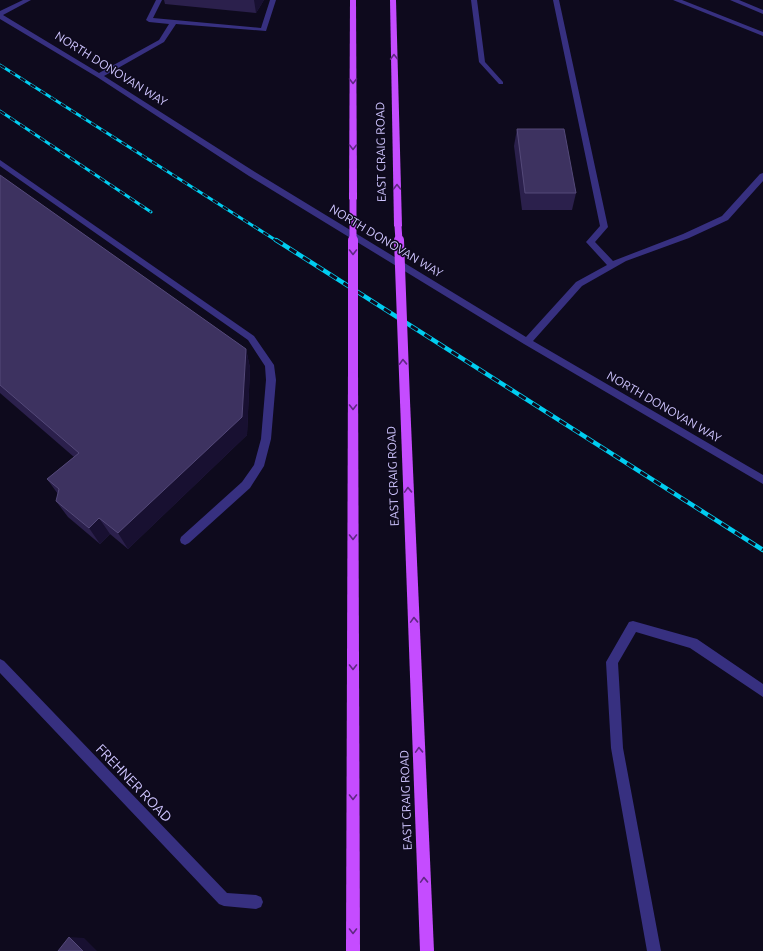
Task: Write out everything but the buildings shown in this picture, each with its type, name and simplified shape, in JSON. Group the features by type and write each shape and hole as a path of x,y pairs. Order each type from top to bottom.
{"main road":[{"path":"353,0 353,951"},
{"name":"EAST CRAIG ROAD","path":"393,0 398,226 427,951"}],"street":[{"path":"0,15 28,0"},
{"path":"159,0 149,20 264,30 273,0"},
{"path":"474,0 482,62 501,83"},
{"path":"556,0 604,227 590,242 612,265"},
{"path":"676,0 763,34"},
{"path":"733,0 763,12"},
{"name":"NORTH DONOVAN WAY","path":"0,15 99,76 252,174 527,342 763,480"},
{"path":"99,76 162,41 173,22"},
{"path":"0,162 251,338 269,365 271,380 266,439 259,466 246,485 185,540"},
{"path":"527,342 579,284 623,259 686,236 725,218 763,176"},
{"path":"654,951 617,748 612,662 633,626 693,643 763,691"},
{"name":"FREHNER ROAD","path":"0,665 224,899 256,902"}],"railway":[{"path":"0,65 277,241"},
{"path":"0,111 151,212"},
{"path":"276,240 763,550"}]}
